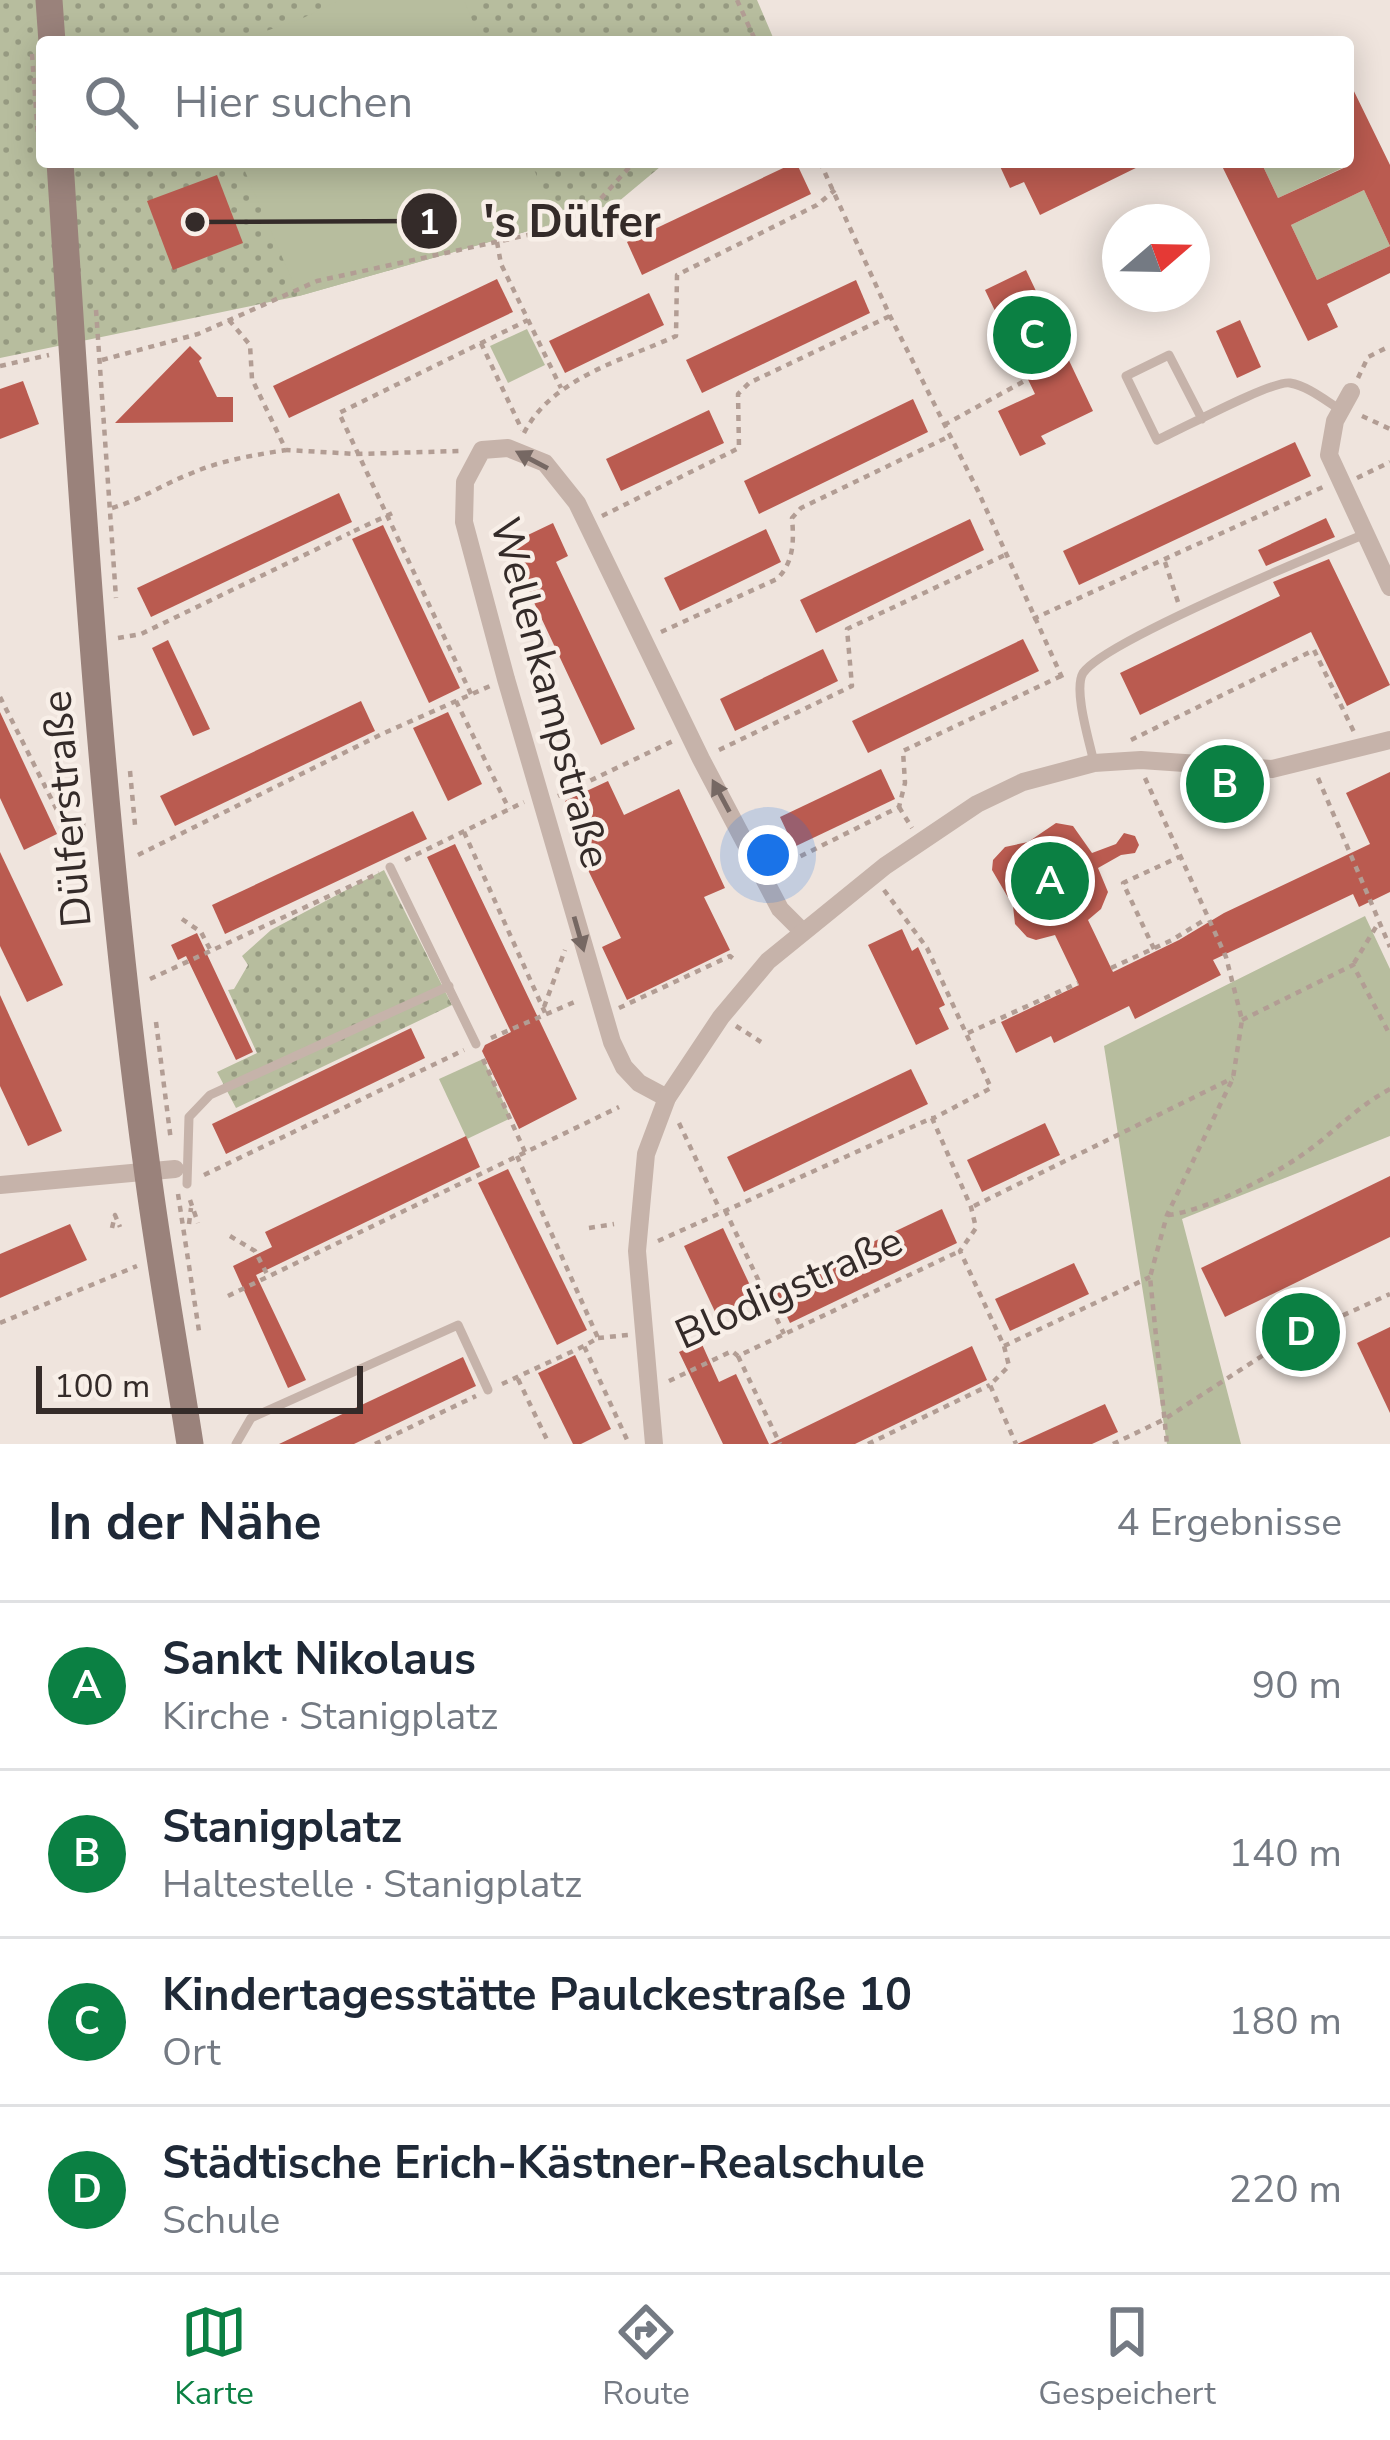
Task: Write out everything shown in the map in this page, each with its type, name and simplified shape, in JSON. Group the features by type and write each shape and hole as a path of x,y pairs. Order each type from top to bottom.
{"main road":[{"path":"49,0 52,36"},
{"name":"Dülferstraße","path":"61,168 82,359 93,642 170,1174 190,1444"}],"street":[{"path":"1345,403 1335,421 1330,455 1390,587"},
{"name":"Wellenkampstraße","path":"667,1098 639,1083 624,1066 575,922 464,522 465,482 482,450 508,448 545,464 577,503 701,759 780,909 802,931"},
{"name":"Blodigstraße","path":"654,1444 637,1251 646,1154 667,1098 721,1017 768,961 873,875 1008,788 1094,764 1131,761 1247,769 1312,762 1390,740"},
{"path":"0,1185 170,1174"}],"lane":[{"path":"1202,419 1169,355 1126,376 1157,440 1202,419 1279,383 1345,403"},
{"path":"1094,764 1078,686 1084,670 1126,641 1365,534"},
{"path":"391,867 476,1044"},
{"path":"170,1174 189,1117 210,1095 449,986"},
{"path":"236,1444 251,1418 458,1325 488,1390"}],"path":[{"path":"737,0 753,36"},
{"path":"0,366 82,359 198,334 317,280 528,235 588,211 628,168"},
{"path":"823,168 1069,692"},
{"path":"481,343 524,433 532,417 561,388 676,336 676,274 817,205 835,190"},
{"path":"496,242 501,264 561,388"},
{"path":"94,291 82,359 112,508 117,616"},
{"path":"587,524 739,448 738,394 749,383 890,316"},
{"path":"229,320 250,345 252,379 286,450"},
{"path":"471,694 339,413 528,320"},
{"path":"1390,346 1368,357 1345,403 1390,429"},
{"path":"944,425 1028,380"},
{"path":"643,640 777,579 787,569 794,540 792,518 801,508 950,436"},
{"path":"112,508 148,497 190,473 286,450 357,454 482,450"},
{"path":"1034,619 1390,462"},
{"path":"118,638 141,634 397,511"},
{"path":"701,759 852,686 848,629 1005,556"},
{"path":"1167,1444 1150,1277 1167,1215 1233,1078 1242,1020 1226,957 1131,761 1131,739 1314,650 1361,748"},
{"path":"763,875 899,807 905,783 902,751 1060,676"},
{"path":"138,855 506,679"},
{"path":"0,697 61,818 71,825 86,825"},
{"path":"456,701 508,809"},
{"path":"150,979 508,809 688,734"},
{"path":"1312,762 1389,944"},
{"path":"130,768 136,833"},
{"path":"464,832 545,1012"},
{"path":"1154,949 1123,883 1179,857"},
{"path":"637,1251 932,1120 991,1088 927,948 873,875"},
{"path":"1111,968 1208,918"},
{"path":"182,919 201,932 212,953"},
{"path":"545,1012 575,922"},
{"path":"1242,1020 1353,965 1379,922"},
{"path":"603,1015 730,956 736,961"},
{"path":"1353,965 1390,1035"},
{"path":"967,1034 1078,983"},
{"path":"170,1174 596,993"},
{"path":"153,1003 170,1174 199,1330"},
{"path":"721,1017 761,1042"},
{"path":"476,1044 525,1152"},
{"path":"971,1207 1233,1078"},
{"path":"1167,1215 1226,1195 1298,1158 1358,1106 1390,1089"},
{"path":"667,1098 784,1334"},
{"path":"228,1296 619,1107"},
{"path":"868,1444 991,1385 1009,1366 960,1251 976,1228 932,1120"},
{"path":"517,1156 598,1338"},
{"path":"170,1174 198,1223"},
{"path":"116,1227 115,1215 126,1205"},
{"path":"189,1224 191,1208"},
{"path":"589,1228 614,1224"},
{"path":"230,1236 255,1251 268,1276"},
{"name":"Blodigstraße","path":"648,1392 960,1251"},
{"path":"0,1323 137,1266"},
{"path":"190,1276 202,1274"},
{"path":"1004,1346 1150,1277"},
{"path":"1113,1444 1163,1420 1282,1343 1390,1294"},
{"path":"629,1444 584,1346 598,1338 644,1333"},
{"path":"738,1355 780,1444"},
{"path":"517,1376 549,1444"},
{"path":"991,1385 1016,1444"}],"green space":[{"path":"0,0 757,0 772,36 36,36 36,168 659,168 618,202 556,223 299,296 0,358"},
{"path":"340,0 464,0 479,36 252,36"},
{"path":"244,168 533,168 556,223 299,296"},
{"path":"1264,168 1342,168 1278,198"},
{"path":"1364,190 1390,246 1317,280 1291,225"},
{"path":"527,329 545,365 508,383 490,346"},
{"path":"384,870 452,1005 236,1108 217,1072 257,1053 228,990 234,989 248,965 242,956 271,930"},
{"path":"1365,916 1390,969 1390,1136 1182,1219 1241,1444 1167,1444 1104,1046"},
{"path":"483,1059 511,1118 467,1139 439,1079"}],"building":[{"path":"1354,91 1390,165 1390,246 1390,273 1327,304 1338,327 1308,341 1223,168 1264,168 1278,198 1344,168 1354,168","holes":["1364,190 1390,246 1317,280 1291,225"]},
{"path":"783,168 799,168 811,194 642,275 627,242"},
{"path":"1001,168 1136,168 1040,215 1024,182 1010,188"},
{"path":"217,175 243,243 173,270 147,201"},
{"path":"1026,270 1093,411 1041,436 1046,444 1020,456 998,411 1035,394 985,290"},
{"path":"497,279 513,312 289,418 273,386"},
{"path":"856,280 870,313 702,393 686,360"},
{"path":"649,293 664,325 565,373 549,341"},
{"path":"1240,320 1261,367 1237,378 1216,331"},
{"path":"190,346 202,358 199,361 217,397 233,397 233,422 115,423"},
{"path":"23,381 39,424 0,439 0,389"},
{"path":"913,399 928,432 759,514 744,481"},
{"path":"709,410 724,443 621,491 606,459"},
{"path":"1295,442 1311,476 1079,585 1063,551"},
{"path":"339,493 352,522 151,617 137,588"},
{"path":"1326,518 1335,537 1266,566 1258,550"},
{"path":"970,519 984,550 816,633 800,600"},
{"path":"553,523 568,556 556,562 635,729 601,745 507,545"},
{"path":"383,525 460,688 429,703 352,539"},
{"path":"766,529 781,562 680,611 664,578"},
{"path":"1329,559 1390,685 1347,706 1311,632 1140,715 1120,673 1280,596 1273,582"},
{"path":"1023,639 1039,671 868,753 852,721"},
{"path":"168,640 210,729 193,736 152,648"},
{"path":"823,649 838,681 735,731 720,699"},
{"path":"361,701 375,731 175,826 160,796"},
{"path":"0,712 57,834 24,850 0,798"},
{"path":"448,712 482,784 448,801 413,728"},
{"path":"881,769 895,799 794,847 780,817"},
{"path":"1390,772 1390,892 1359,907 1353,894 1213,960 1221,975 1135,1019 1129,1006 1054,1043 1051,1036 1016,1053 1001,1022 1079,985 1055,935 1036,940 1015,924 1013,906 992,870 993,860 1005,847 1028,842 1056,823 1073,826 1092,853 1116,844 1124,833 1135,836 1139,845 1135,853 1098,868 1108,892 1101,909 1088,920 1113,972 1370,844 1346,793"},
{"path":"608,781 624,815 679,789 725,888 704,897 730,950 627,1000 602,947 621,938 573,839 582,835 565,801"},
{"path":"413,811 427,839 225,934 212,905"},
{"path":"455,844 577,1099 519,1129 482,1051 511,1032 427,857"},
{"path":"0,852 63,985 27,1002 0,946"},
{"path":"902,929 912,951 918,947 945,1005 939,1008 949,1029 916,1045 868,945"},
{"path":"197,933 253,1052 236,1060 186,956 178,960 171,945"},
{"path":"0,995 62,1131 28,1146 0,1086"},
{"path":"411,1028 425,1058 226,1154 212,1124"},
{"path":"911,1069 928,1104 744,1192 727,1157"},
{"path":"1045,1123 1060,1155 982,1192 967,1160"},
{"path":"466,1136 480,1167 256,1275 306,1380 288,1388 233,1266 272,1247 265,1232"},
{"path":"508,1169 587,1330 557,1345 478,1183"},
{"path":"1390,1176 1390,1237 1225,1317 1201,1268"},
{"path":"942,1209 957,1243 790,1323 774,1289"},
{"path":"70,1224 87,1260 0,1298 0,1254"},
{"path":"723,1228 756,1298 717,1316 684,1246"},
{"path":"1074,1263 1089,1294 1010,1331 995,1299"},
{"path":"1390,1327 1390,1413 1357,1343"},
{"path":"701,1342 719,1382 736,1374 769,1444 723,1444 679,1352"},
{"path":"972,1346 987,1380 855,1444 770,1444"},
{"path":"575,1355 611,1429 581,1444 573,1444 538,1373"},
{"path":"463,1357 476,1386 354,1444 279,1444"},
{"path":"1105,1404 1118,1432 1092,1444 1017,1444"}],"place":[{"name":"'s Dülfer","path":"195,222"},
{"name":"Kindertagesstätte Paulckestraße 10","path":"1032,335"},
{"name":"Stanigplatz","path":"1225,784"},
{"name":"Sankt Nikolaus","path":"1050,881"},
{"name":"Städtische Erich-Kästner-Realschule","path":"1301,1332"}]}
